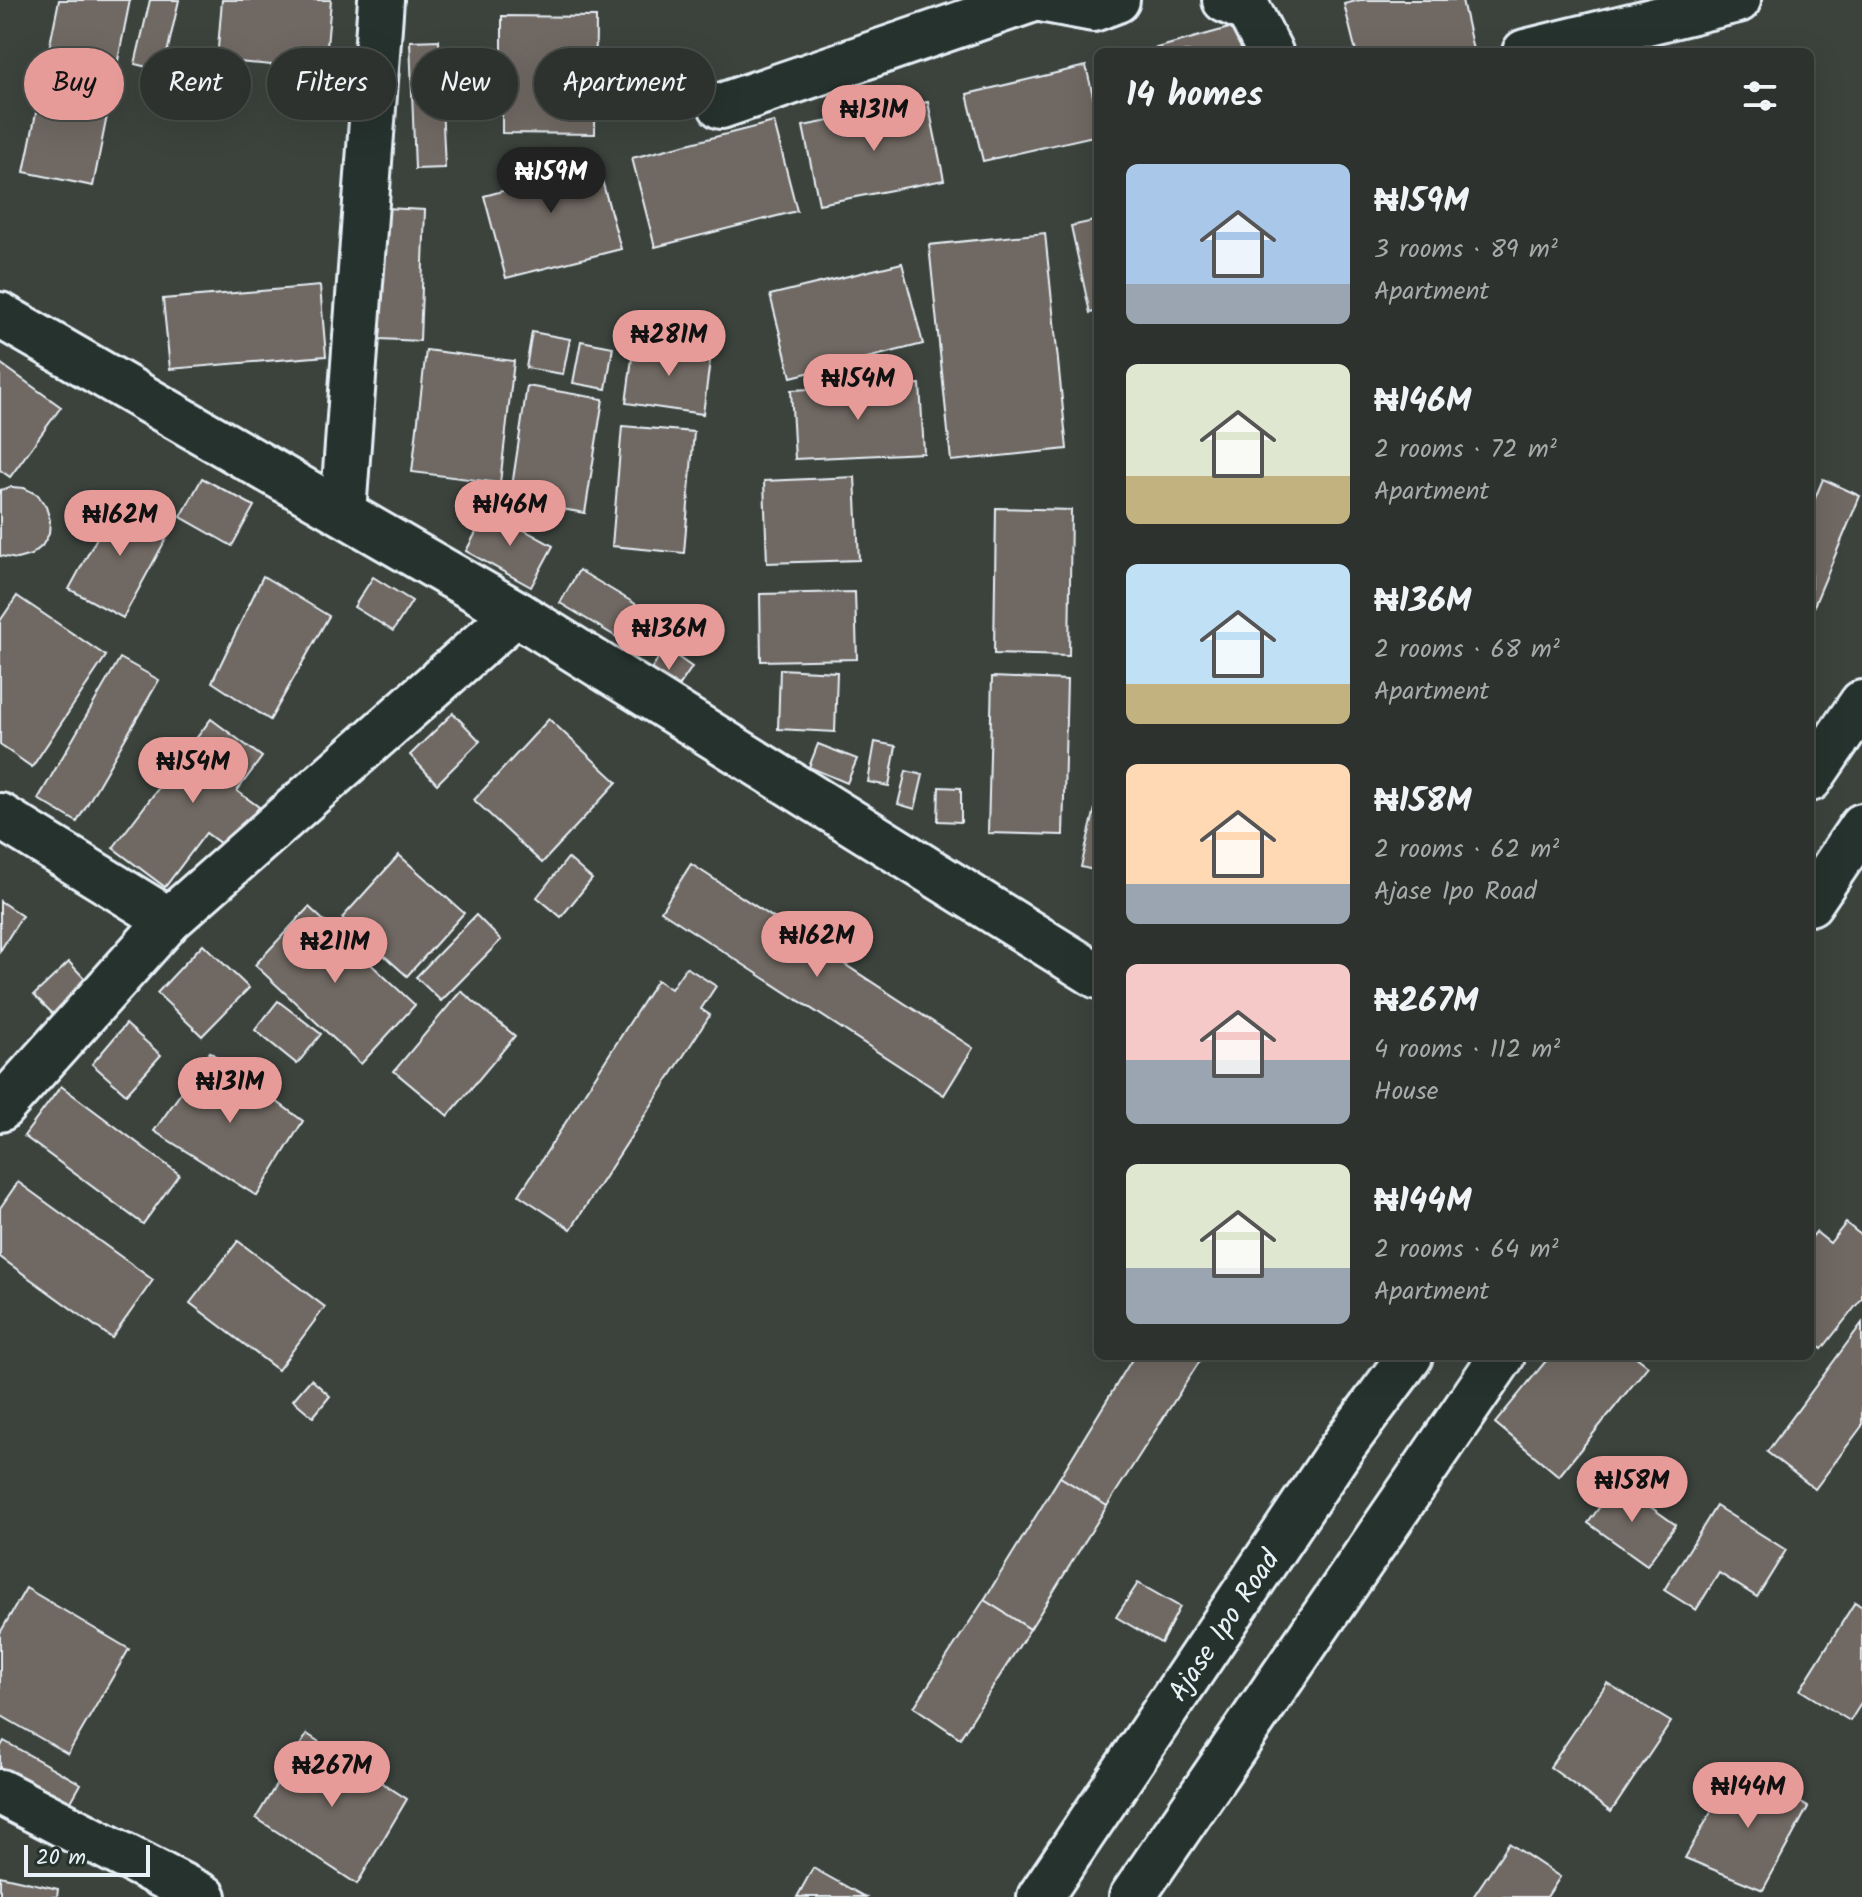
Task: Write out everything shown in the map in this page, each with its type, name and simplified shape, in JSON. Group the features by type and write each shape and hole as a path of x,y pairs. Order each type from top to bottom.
{"main road":[{"path":"343,512 381,0"},
{"path":"721,106 1031,0"},
{"path":"1045,0 1093,9 1117,0"},
{"path":"1225,0 1249,11 1268,48"},
{"path":"1541,48 1738,0"},
{"path":"0,315 516,613 1094,974"},
{"path":"0,1109 169,920 516,613"},
{"path":"1814,773 1862,703"},
{"path":"0,816 169,920"},
{"path":"1814,897 1862,826"},
{"name":"Ajase Ipo Road","path":"1040,1897 1341,1449 1407,1360"},
{"path":"1132,1897 1499,1360"},
{"path":"0,1792 204,1897"}],"building":[{"path":"59,0 130,0 120,48 49,48"},
{"path":"150,0 179,0 168,48 140,48 140,65 135,64"},
{"path":"222,0 331,0 327,48 267,48 267,65 251,63 251,48 218,48"},
{"path":"1360,0 1462,0 1473,48 1355,48 1344,4"},
{"path":"502,16 596,17 596,48 534,48 534,120 595,120 595,134 502,133 502,120 518,120 518,48 502,48"},
{"path":"1240,25 1246,48 1157,48"},
{"path":"439,40 439,48 412,48 412,92 410,41"},
{"path":"1086,66 1094,100 1094,136 983,161 967,94"},
{"path":"928,102 944,180 819,204 803,126"},
{"path":"35,120 106,120 93,186 24,172"},
{"path":"413,120 443,120 445,168 415,169"},
{"path":"774,122 797,211 655,247 632,158"},
{"path":"568,148 574,172 598,166 621,249 506,278 484,196 514,188 508,164"},
{"path":"386,208 425,210 420,341 380,339"},
{"path":"1094,221 1094,312 1090,313 1071,226"},
{"path":"1045,233 1067,449 951,461 929,245"},
{"path":"902,263 923,344 791,377 770,295"},
{"path":"320,286 326,356 170,369 163,299"},
{"path":"532,332 570,339 563,374 526,368"},
{"path":"581,341 613,347 606,389 573,383"},
{"path":"634,343 711,353 703,414 626,403"},
{"path":"426,350 514,361 500,483 412,472"},
{"path":"0,363 61,407 10,477 0,470"},
{"path":"920,384 924,453 795,459 791,390"},
{"path":"527,386 603,399 585,513 510,500"},
{"path":"622,426 694,432 684,553 612,546"},
{"path":"855,477 859,560 767,563 764,481"},
{"path":"202,478 254,506 232,546 181,517"},
{"path":"1823,479 1860,496 1814,606 1814,500"},
{"path":"24,488 38,495 50,520 49,534 42,546 31,555 17,559 0,556 0,490"},
{"path":"118,499 172,528 123,618 69,589"},
{"path":"996,508 1071,510 1069,656 994,654"},
{"path":"488,510 553,546 531,587 466,551"},
{"path":"579,570 654,615 635,648 560,603"},
{"path":"263,576 329,616 270,720 212,682"},
{"path":"373,577 412,601 393,631 354,607"},
{"path":"855,592 857,659 761,661 760,594"},
{"path":"17,596 106,656 32,767 0,745 0,621"},
{"path":"665,648 692,667 673,695 646,677"},
{"path":"120,658 159,680 77,822 38,799"},
{"path":"780,669 837,672 835,732 778,729"},
{"path":"992,677 1067,680 1063,835 988,833"},
{"path":"453,713 480,741 437,784 410,755"},
{"path":"211,719 262,757 237,791 259,807 228,849 206,833 165,887 113,848"},
{"path":"549,719 617,782 542,863 474,800"},
{"path":"875,742 896,746 889,786 868,782"},
{"path":"818,744 857,759 847,783 809,767"},
{"path":"906,771 923,775 915,809 898,804"},
{"path":"939,787 961,788 961,822 938,821"},
{"path":"1094,813 1094,870 1081,867"},
{"path":"399,855 464,913 407,976 342,918"},
{"path":"568,858 592,879 561,917 537,897"},
{"path":"691,864 973,1048 944,1095 661,911"},
{"path":"0,901 22,916 0,951"},
{"path":"309,907 415,1005 361,1064 255,965"},
{"path":"476,915 501,940 441,1001 416,977"},
{"path":"203,944 249,988 202,1036 157,993"},
{"path":"69,962 87,981 53,1014 34,995"},
{"path":"686,967 716,986 701,1009 710,1015 571,1229 519,1195 657,980 671,989"},
{"path":"461,991 515,1036 448,1116 394,1071"},
{"path":"278,1001 321,1034 297,1064 255,1030"},
{"path":"126,1024 161,1055 126,1094 92,1064"},
{"path":"210,1052 303,1121 257,1196 154,1131"},
{"path":"61,1086 179,1174 143,1224 24,1136"},
{"path":"18,1182 153,1280 112,1338 0,1257 0,1208"},
{"path":"1846,1223 1862,1236 1862,1298 1822,1349 1814,1343 1814,1234 1816,1232 1830,1243"},
{"path":"238,1241 325,1307 278,1370 190,1303"},
{"path":"1862,1323 1862,1426 1815,1489 1767,1452"},
{"path":"1132,1360 1200,1360 1107,1506 1060,1477"},
{"path":"1547,1360 1640,1360 1648,1366 1559,1476 1495,1423"},
{"path":"311,1379 330,1396 313,1417 293,1400"},
{"path":"1060,1477 1107,1506 1030,1629 984,1600"},
{"path":"1617,1483 1676,1525 1647,1565 1588,1523"},
{"path":"1716,1506 1786,1550 1757,1597 1719,1573 1696,1610 1664,1590"},
{"path":"1138,1583 1180,1607 1161,1643 1116,1617"},
{"path":"26,1588 129,1649 68,1754 0,1715 0,1633"},
{"path":"984,1600 1030,1629 960,1738 914,1707"},
{"path":"1855,1602 1862,1607 1862,1702 1850,1721 1800,1690"},
{"path":"1607,1683 1671,1722 1611,1812 1550,1767"},
{"path":"307,1734 407,1799 357,1884 256,1818"},
{"path":"4,1741 81,1784 68,1807 0,1769 0,1748"},
{"path":"1738,1765 1808,1807 1763,1890 1685,1858"},
{"path":"1509,1843 1560,1877 1547,1897 1473,1897"},
{"path":"813,1868 865,1897 797,1897"},
{"path":"0,1876 58,1889 57,1897 0,1897"}]}
